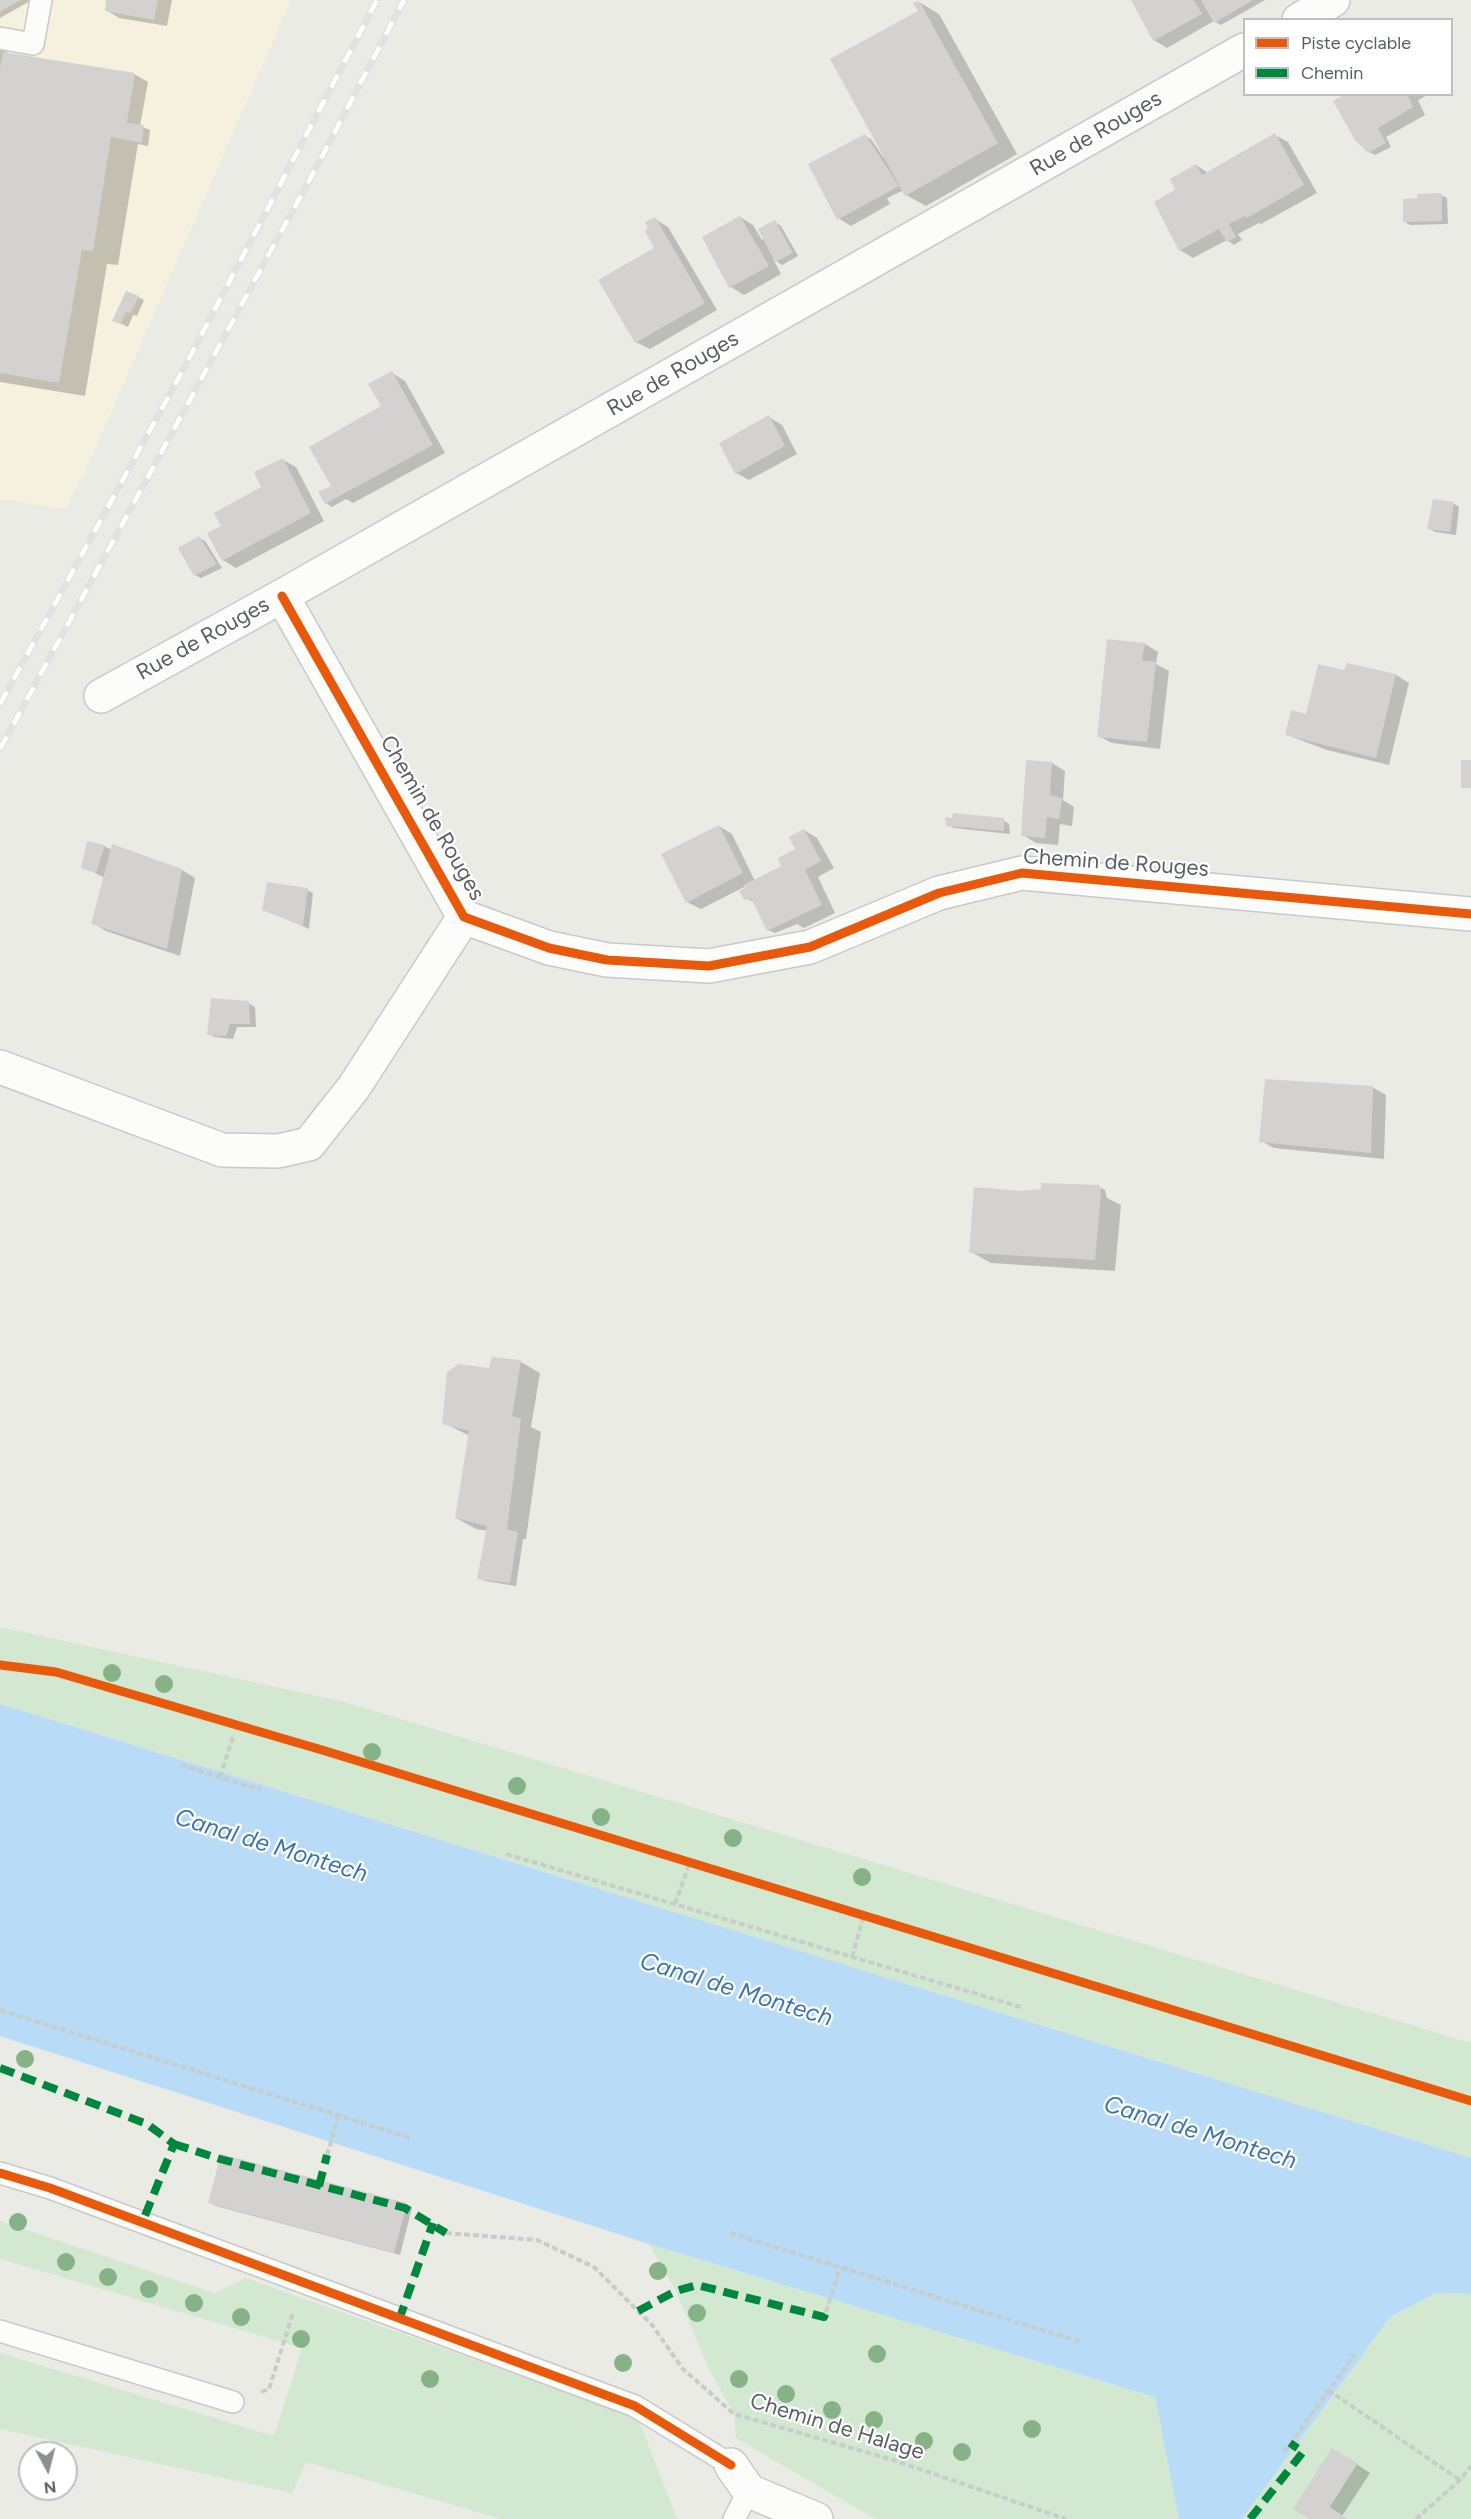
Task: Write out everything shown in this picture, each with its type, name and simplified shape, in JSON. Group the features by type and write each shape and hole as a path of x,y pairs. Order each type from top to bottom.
{"street":[{"path":"1302,18 1333,0"},
{"name":"Rue de Rouges","path":"101,696 282,596 1243,51"},
{"name":"Chemin de Rouges","path":"282,596 464,917 549,948 608,960 709,966 810,947 939,893 1022,873 1471,914"},
{"path":"0,1067 222,1150 278,1151 309,1144 354,1086 464,917"},
{"path":"738,2492 816,2519"}],"lane":[{"path":"0,38 33,44 40,0"},
{"path":"0,2173 50,2188 399,2320 442,2333 635,2406 738,2492"},
{"path":"0,2331 233,2402"}],"path":[{"path":"220,1776 233,1737"},
{"path":"181,1765 261,1790"},
{"path":"506,1854 1024,2008"},
{"path":"675,1904 690,1862"},
{"path":"852,1957 864,1915"},
{"path":"0,2010 411,2138"},
{"path":"327,2156 339,2115"},
{"path":"730,2233 1082,2342"},
{"path":"826,2312 840,2267"},
{"path":"233,2402 269,2389 302,2283"},
{"path":"1284,2452 1355,2354"},
{"path":"1328,2390 1460,2480"},
{"path":"1416,2519 1460,2480 1471,2466"}],"shaded area":[{"path":"0,0 291,0 86,470 65,509 0,499"}],"green space":[{"path":"0,1627 345,1702 1471,2043 1471,2158 0,1704"},
{"path":"0,2221 215,2293 246,2278 638,2418 677,2519 501,2519 306,2462 292,2493 78,2446 78,2441 55,2441 0,2429 0,2353 274,2436 302,2348 0,2259"},
{"path":"649,2244 1155,2397 1179,2519 875,2519 736,2438 734,2414 709,2369 676,2291"},
{"path":"1436,2293 1471,2294 1471,2519 1242,2519 1390,2317"}],"water":[{"name":"Canal de Montech","path":"0,1704 1471,2158 1471,2294 1436,2293 1390,2317 1242,2519 1179,2519 1155,2397 649,2244 0,2036"}],"building":[{"path":"0,0 20,0 0,12"},
{"path":"106,0 158,0 154,20 105,11"},
{"path":"1131,0 1194,0 1202,14 1153,41"},
{"path":"1201,0 1253,0 1214,23"},
{"path":"919,1 998,143 905,196 830,59 918,11 913,3"},
{"path":"3,52 135,73 127,123 144,125 142,143 111,137 93,251 82,250 59,383 0,373 0,69"},
{"path":"1342,96 1408,96 1413,107 1378,128 1386,143 1368,153 1355,140 1333,101"},
{"path":"1275,133 1304,185 1247,218 1245,216 1229,224 1236,237 1227,242 1219,229 1179,251 1154,202 1175,190 1170,179 1196,164 1202,175"},
{"path":"865,134 899,186 837,220 808,164"},
{"path":"1442,193 1442,221 1403,222 1403,199 1417,198 1417,194"},
{"path":"740,216 769,266 729,288 702,237"},
{"path":"655,217 705,303 635,343 598,280 654,248 645,231 648,228 645,222"},
{"path":"775,220 793,253 775,262 758,229"},
{"path":"126,291 139,296 130,313 126,312 121,324 112,321"},
{"path":"392,371 433,445 325,504 318,492 331,486 309,447 381,406 368,384"},
{"path":"769,415 785,446 735,474 719,443"},
{"path":"283,458 311,513 222,561 207,533 221,526 214,513 261,487 254,472"},
{"path":"1433,499 1454,502 1450,532 1427,529"},
{"path":"199,536 217,564 194,576 178,548"},
{"path":"1107,639 1145,643 1142,660 1156,662 1147,742 1097,737"},
{"path":"1347,663 1396,674 1376,758 1285,735 1291,710 1306,714 1318,664 1344,670"},
{"path":"1026,760 1052,762 1050,795 1062,798 1059,819 1047,817 1045,838 1021,836"},
{"path":"1461,760 1471,760 1471,788 1461,788"},
{"path":"953,813 1004,818 1004,831 946,826 945,817 952,818"},
{"path":"719,825 743,873 686,903 661,854"},
{"path":"804,829 821,861 805,870 822,905 767,931 751,898 744,900 739,891 745,888 744,885 781,866 778,858 795,849 789,837"},
{"path":"87,841 105,845 96,873 81,868"},
{"path":"112,844 182,869 167,949 91,924"},
{"path":"267,882 308,888 303,926 262,910"},
{"path":"211,998 249,1001 250,1024 230,1024 226,1036 207,1035"},
{"path":"1265,1079 1373,1086 1371,1153 1259,1142"},
{"path":"1041,1183 1099,1185 1101,1193 1095,1260 969,1253 974,1187 1021,1191 1041,1189"},
{"path":"492,1357 521,1360 512,1416 521,1419 507,1529 518,1532 510,1583 477,1579 487,1526 455,1518 469,1431 442,1424 447,1372 459,1364 489,1368"},
{"path":"221,2154 407,2203 394,2253 208,2203"},
{"path":"1332,2448 1357,2464 1330,2507 1348,2519 1310,2519 1293,2509"}],"railway":[{"path":"0,704 183,370 377,0"},
{"path":"0,749 317,166 404,0"}],"marked path":[{"path":"0,2068 147,2124 174,2144 142,2223"},
{"path":"174,2144 220,2159 405,2208 446,2233"},
{"path":"319,2186 327,2155"},
{"path":"399,2320 433,2223"},
{"path":"638,2311 676,2291 697,2285 824,2317 826,2312"},
{"path":"1250,2519 1303,2452 1290,2443"}],"cycle path":[{"path":"282,596 464,917 549,948 607,960 709,966 810,947 939,893 1022,873 1471,914"},
{"path":"0,1665 56,1672 322,1750 1471,2101"},
{"path":"0,2173 50,2188 635,2406 731,2465"}]}
